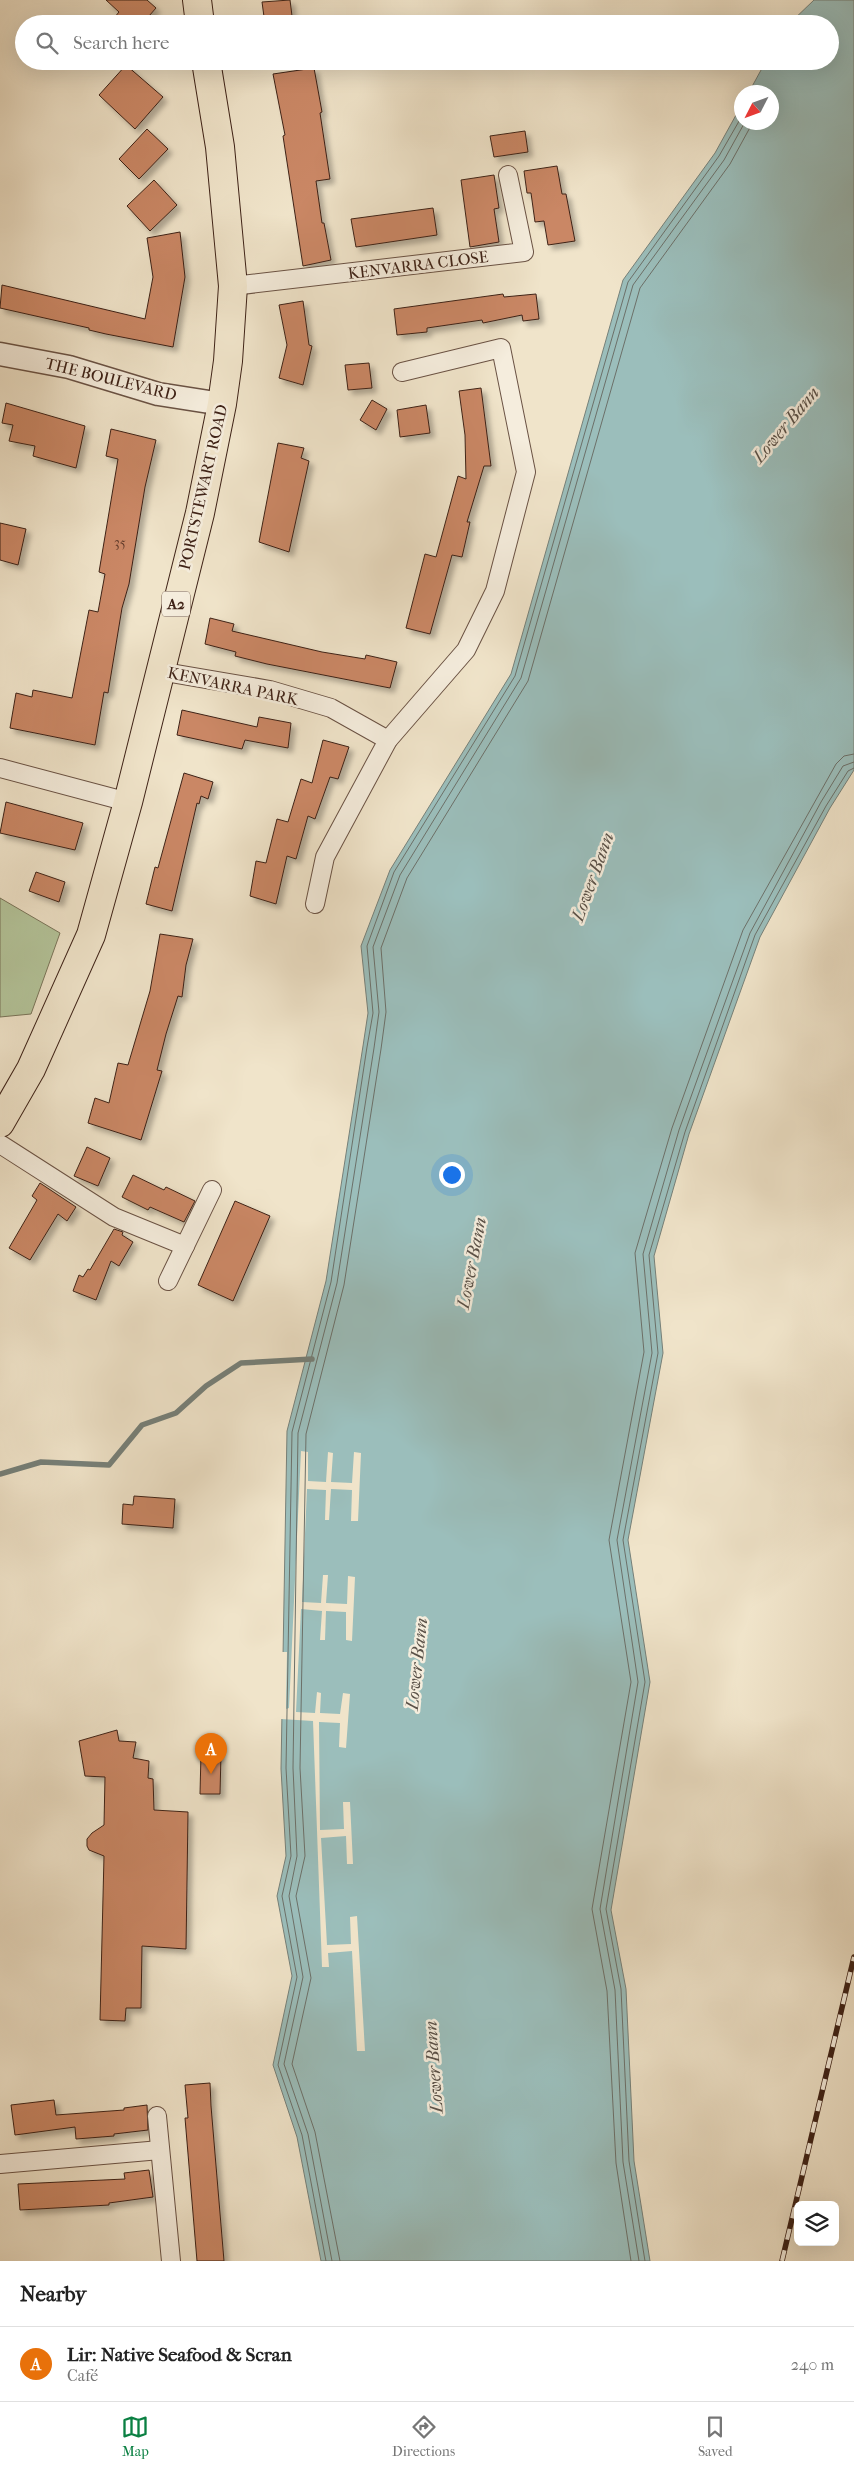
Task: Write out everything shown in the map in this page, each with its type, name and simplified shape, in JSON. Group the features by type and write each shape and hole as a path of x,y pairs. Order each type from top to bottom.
{"main road":[{"path":"196,0 198,15"},
{"name":"PORTSTEWART ROAD","path":"0,1123 31,1069 91,935 128,802 159,671 200,513 222,404 228,361 233,286 220,147 207,70"}],"street":[{"name":"KENVARRA CLOSE","path":"233,286 524,252 508,174"},
{"path":"315,904 325,857 388,740 466,650 495,591 526,472 501,348 402,372"},
{"name":"THE BOULEVARD","path":"0,354 69,367 158,394 222,404"},
{"name":"KENVARRA PARK","path":"159,671 270,690 331,708 388,740"},
{"path":"0,768 128,802"},
{"path":"0,1144 114,1217 185,1246"},
{"path":"168,1281 212,1190"},
{"path":"157,2116 171,2261"},
{"path":"0,2164 160,2150"}],"green space":[{"path":"0,898 60,933 31,1014 0,1017"}],"water":[{"name":"Lower Bann","path":"814,0 854,0 854,770 830,808 760,937 689,1134 654,1256 663,1353 628,1540 650,1682 611,1910 626,1989 634,2161 650,2261 321,2261 297,2137 273,2065 292,1976 277,1896 286,1856 281,1769 287,1431 326,1281 363,1046 368,1013 361,946 390,870 511,674 623,280 715,153 734,119 734,130 779,130 779,85 753,85 761,70 839,70 839,15 798,15"}],"pier":[{"path":"301,1451 308,1452 308,1481 326,1482 328,1452 333,1453 331,1482 352,1483 354,1452 361,1453 358,1521 351,1521 352,1490 331,1489 329,1520 325,1520 326,1490 307,1489 302,1602 321,1603 323,1575 328,1575 326,1603 347,1604 348,1576 355,1577 352,1641 346,1640 346,1612 326,1611 325,1640 320,1640 322,1611 301,1609 296,1712 315,1713 317,1692 321,1693 320,1713 340,1714 343,1693 350,1694 346,1748 339,1747 340,1723 319,1722 320,1830 344,1829 343,1802 350,1802 353,1864 347,1864 346,1836 321,1838 327,1945 351,1944 350,1917 357,1916 365,2051 357,2051 352,1951 328,1953 329,1967 322,1967 313,1721 281,1719 281,1652 287,1652 286,1709 289,1708"}],"building":[{"path":"106,0 147,0 156,8 150,15 116,15 119,12"},
{"path":"290,0 292,15 264,15 262,2"},
{"path":"122,70 132,70 163,97 135,129 99,95"},
{"path":"314,70 322,112 320,113 330,179 316,181 322,223 324,223 331,260 303,266 283,136 285,135 273,74"},
{"path":"147,129 168,149 139,179 119,159"},
{"path":"525,131 528,152 494,157 490,136"},
{"path":"557,166 562,194 566,194 575,241 548,245 544,221 535,222 531,193 527,193 524,171"},
{"path":"494,175 499,208 494,209 499,242 470,247 461,180"},
{"path":"154,180 177,205 150,231 127,206"},
{"path":"433,208 437,235 356,247 351,219"},
{"path":"180,232 185,277 173,347 106,334 89,330 89,328 0,308 2,285 145,319 153,277 147,238"},
{"path":"503,294 504,297 536,294 539,319 523,321 522,315 483,323 482,320 427,328 427,332 397,335 394,309"},
{"path":"303,301 309,345 312,346 303,385 279,378 287,345 279,305"},
{"path":"369,363 372,388 348,390 345,365"},
{"path":"481,388 491,466 484,466 467,522 470,522 462,557 452,555 430,634 406,628 425,554 436,557 458,476 466,479 465,435 459,391"},
{"path":"372,400 387,409 376,430 360,420"},
{"path":"6,403 85,426 76,468 33,456 35,446 9,441 13,425 2,423"},
{"path":"426,405 430,433 400,437 397,410"},
{"path":"111,429 156,440 145,487 129,584 122,608 108,693 104,692 95,745 10,728 16,693 32,697 33,690 72,698 89,610 98,612 105,574 99,572 118,459 106,456"},
{"path":"278,443 304,448 301,458 309,461 289,552 259,542"},
{"path":"0,523 26,529 18,565 0,560"},
{"path":"210,618 234,624 232,631 322,652 365,659 366,655 397,662 390,688 235,656 236,652 205,644"},
{"path":"182,710 257,727 259,717 291,723 288,748 245,740 242,749 177,735"},
{"path":"323,740 349,747 338,779 330,777 315,819 308,816 296,859 287,856 276,904 250,896 256,861 266,863 277,819 288,822 301,779 312,783"},
{"path":"184,773 213,782 208,799 201,796 199,804 197,803 172,911 146,904 155,867 158,868"},
{"path":"6,802 83,823 75,850 0,833"},
{"path":"36,872 65,882 59,902 29,891"},
{"path":"160,934 193,939 186,965 182,997 178,996 166,1034 157,1070 162,1071 141,1140 88,1123 95,1098 109,1103 118,1063 128,1065 150,991"},
{"path":"87,1147 110,1158 98,1186 74,1176"},
{"path":"133,1175 164,1190 166,1187 195,1201 184,1222 150,1207 148,1210 122,1197"},
{"path":"40,1183 76,1207 67,1221 58,1214 30,1260 9,1248 37,1200 32,1196"},
{"path":"235,1201 270,1216 233,1301 198,1285"},
{"path":"114,1229 123,1232 122,1235 133,1242 119,1266 111,1261 96,1300 73,1291 79,1275 83,1277 88,1269 90,1270"},
{"path":"134,1496 175,1499 173,1528 122,1524 123,1504 133,1505"},
{"path":"117,1730 119,1741 136,1742 133,1758 149,1761 148,1778 153,1779 154,1810 188,1812 186,1949 142,1946 141,2008 126,2008 125,2021 100,2020 104,1856 89,1850 87,1839 104,1825 105,1777 85,1776 79,1741"},
{"path":"201,1754 221,1754 220,1794 200,1794"},
{"path":"210,2083 224,2261 197,2261 185,2118 188,2118 185,2085"},
{"path":"54,2100 56,2115 124,2110 124,2108 147,2105 148,2130 114,2134 114,2136 76,2139 75,2127 15,2135 11,2105"},
{"path":"149,2170 153,2197 109,2203 109,2205 20,2210 18,2184 125,2179 124,2173"}],"waterway":[{"path":"0,1474 41,1462 109,1465 142,1425 176,1413 206,1386 241,1363 312,1359"}],"railway":[{"path":"782,2261 854,1957"}],"place":[{"name":"Lir: Native Seafood & Scran","path":"211,1774"}]}
